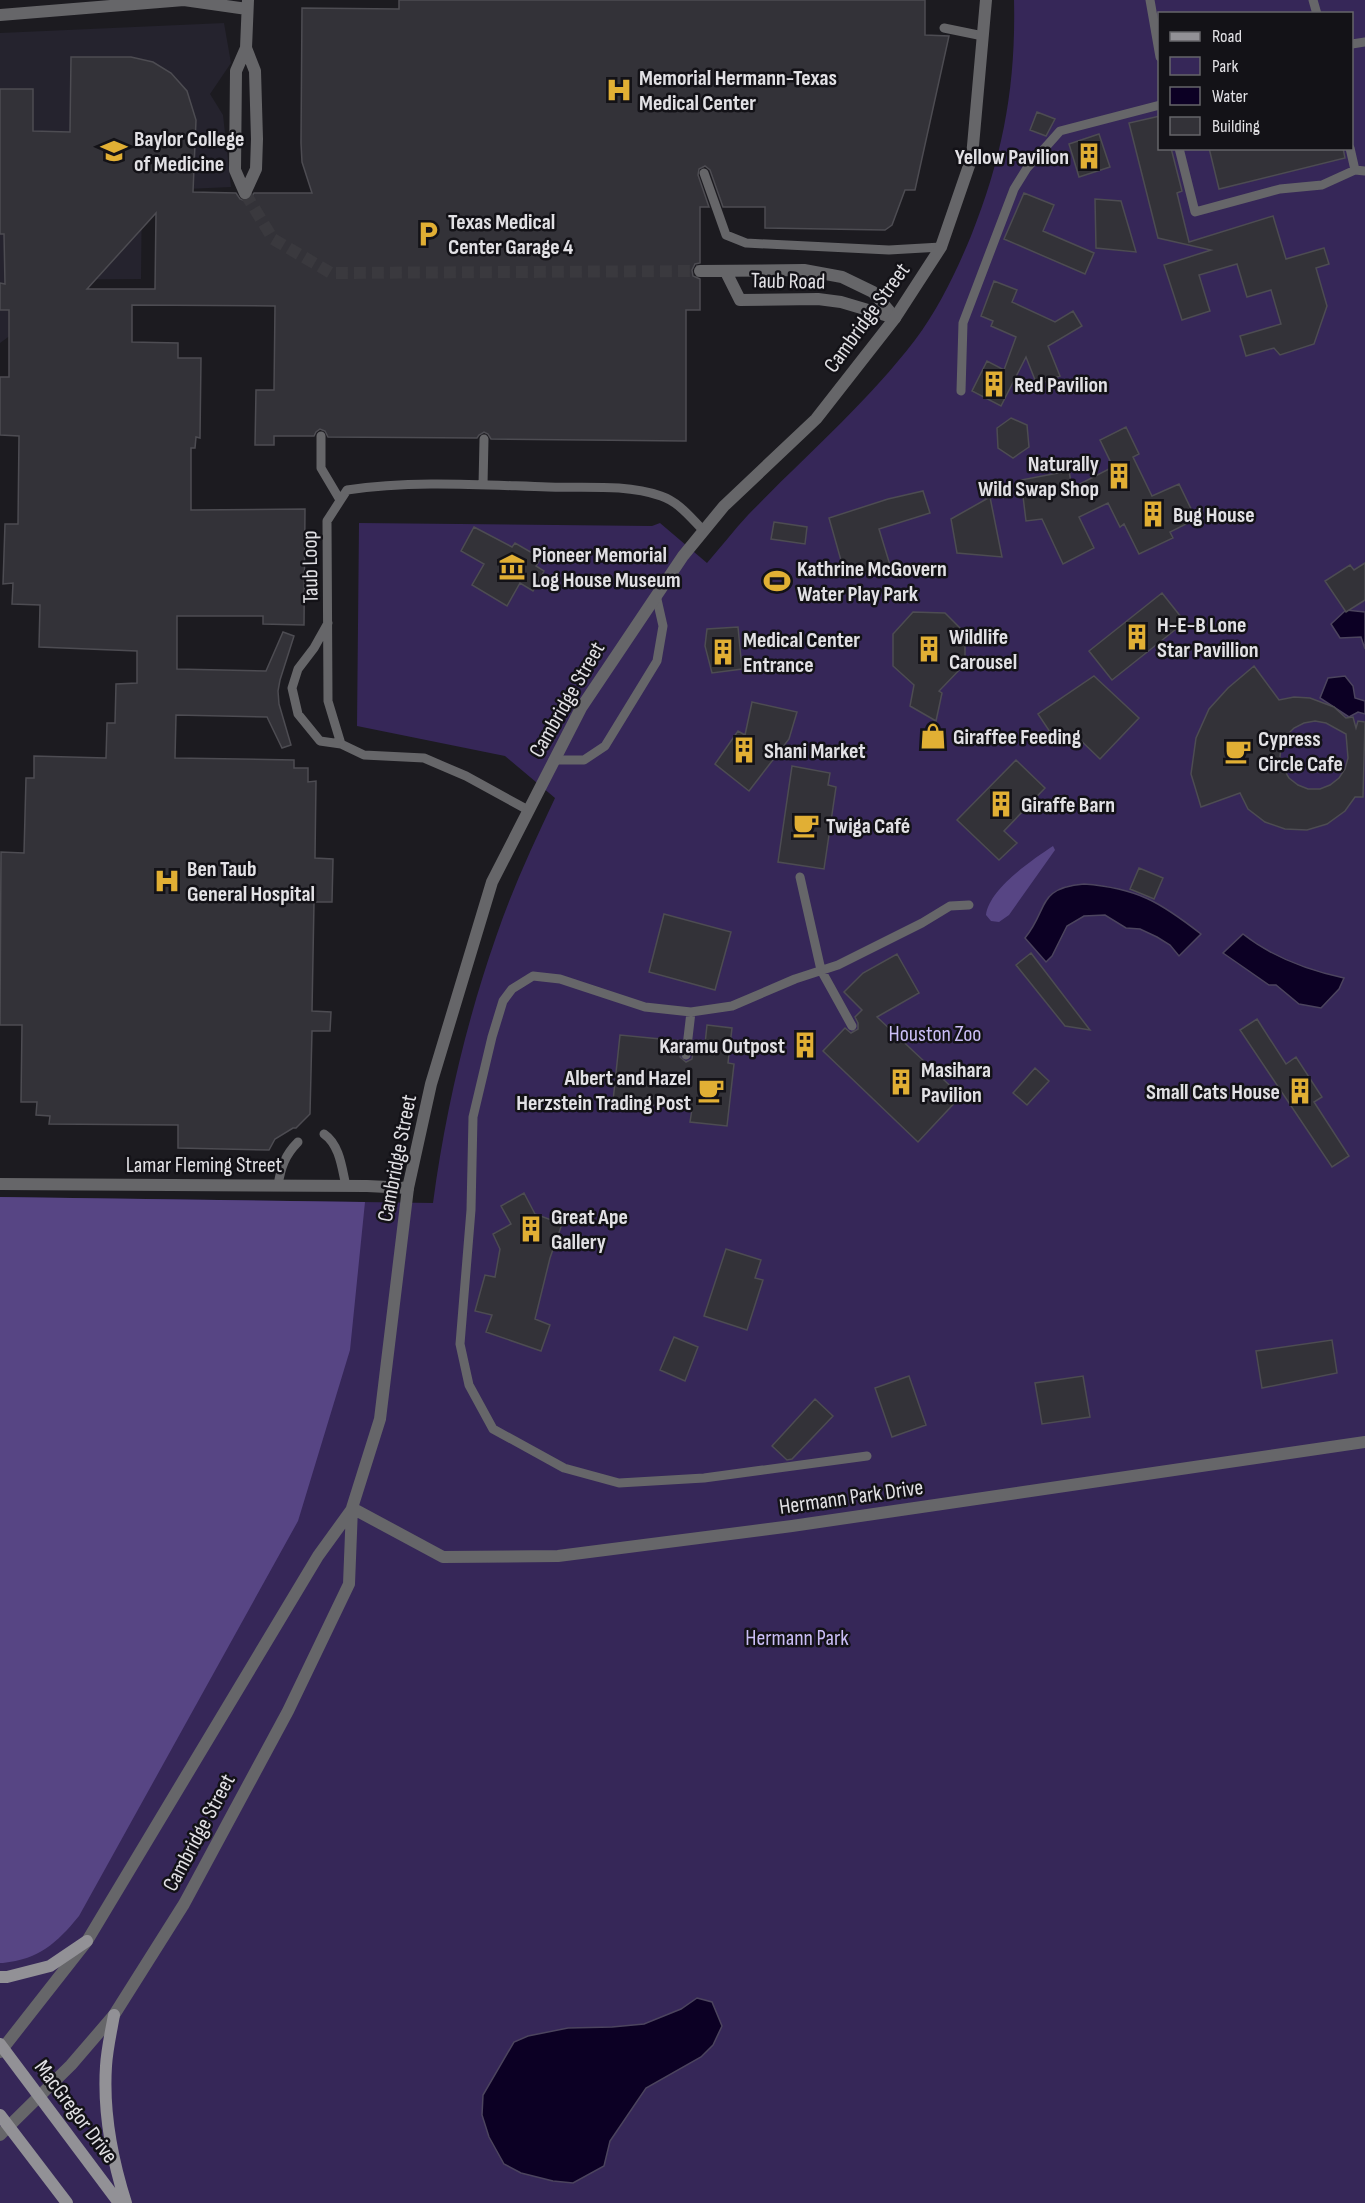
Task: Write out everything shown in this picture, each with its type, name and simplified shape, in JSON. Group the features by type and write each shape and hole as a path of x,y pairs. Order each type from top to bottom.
{"main road":[{"path":"0,1977 50,1966 87,1941"},
{"path":"114,2015 106,2066 107,2118 115,2169 126,2203"},
{"name":"MacGregor Drive","path":"1,2048 120,2203"},
{"path":"0,2115 4,2130 67,2203"}],"street":[{"path":"0,15 184,0 248,5 246,48 236,71 235,170 245,193 256,169 257,139 255,71 246,48"},
{"name":"Cambridge Street","path":"4,2130 71,2065 114,2015 184,1904 288,1711 349,1584 352,1508 380,1419 408,1188 431,1084 492,882 581,708 683,556 724,506 816,419 895,318 941,247 972,157 986,0"},
{"name":"Taub Road","path":"700,271 804,270 842,277 873,292 895,318"},
{"name":"Taub Road","path":"726,272 740,300 819,299 841,302 895,318"},
{"name":"Lamar Fleming Street","path":"0,1184 408,1188"},
{"name":"Hermann Park Drive","path":"352,1508 443,1557 558,1556 792,1526 1365,1442"},
{"name":"Cambridge Street","path":"1,2048 87,1941 318,1556 352,1508"}],"lane":[{"path":"1150,0 1158,46"},
{"path":"944,28 983,36"},
{"path":"962,391 963,323 1014,189 1027,168 1060,131 1158,106"},
{"path":"1180,150 1195,212 1280,189 1322,185 1360,170 1351,150"},
{"path":"704,173 726,235 746,243 889,250 941,247"},
{"path":"321,436 321,468 340,500 347,490 376,486 483,485 629,489 662,497 679,506 704,530"},
{"path":"483,439 483,485"},
{"name":"Taub Loop","path":"340,500 327,521 328,701 341,744"},
{"path":"554,760 584,760 605,746 657,661 663,626 656,595"},
{"path":"329,621 314,648 298,669 292,688 298,714 320,741 341,744 364,754 424,758 466,776 528,810"},
{"path":"800,877 821,970 852,1026"},
{"path":"867,1456 704,1478 619,1483 564,1468 493,1429 469,1385 460,1344 471,1210 473,1117 503,1001 512,989 533,976 560,979 645,1007 691,1012 732,1006 795,979 838,965 922,923 950,906 969,905"},
{"path":"686,1055 691,1012"},
{"path":"324,1134 330,1138 340,1159 346,1186"},
{"path":"278,1185 282,1165 298,1142"}],"shaded area":[{"name":"Baylor College of Medicine","path":"224,23 231,63 210,94 223,115 231,187 142,191 141,279 13,280 11,335 0,343 0,33"},
{"path":"1053,846 1055,850 1009,915 999,922 991,921 986,915 989,905 1003,885"},
{"path":"0,1197 365,1202 350,1350 298,1521 79,1916 62,1935 37,1954 3,1963 0,1963"}],"green space":[{"name":"Hermann Park","path":"1014,0 1365,0 1365,2203 0,2203 0,1197 433,1203 450,1102 475,1002 509,901 555,798 505,756 357,726 359,523 652,526 660,523 707,563 748,515 876,386 924,328 953,276 971,236 992,177 1005,120 1013,62"}],"water":[{"path":"1346,610 1365,612 1365,649 1361,637 1340,638 1331,624"},
{"path":"1345,676 1353,686 1355,698 1365,701 1365,714 1358,712 1349,717 1320,698 1328,678"},
{"path":"1084,884 1134,893 1160,905 1201,934 1179,956 1170,945 1140,929 1126,928 1105,915 1084,916 1067,926 1052,956 1046,962 1025,938 1051,895 1069,886"},
{"path":"1243,934 1290,962 1344,978 1339,989 1321,1008 1299,1004 1276,985 1269,985 1223,953"},
{"path":"697,1998 712,2002 722,2026 713,2045 701,2057 646,2088 610,2141 604,2166 573,2183 553,2181 521,2173 504,2164 489,2137 482,2115 483,2095 514,2042 528,2036 568,2028 644,2024 681,2009"}],"building":[{"path":"399,0 925,0 925,35 949,36 915,190 905,190 892,225 885,230 765,228 765,207 723,207 710,170 705,166 699,169 698,175 709,207 700,207 700,263 695,264 692,270 693,276 700,279 700,310 686,310 686,441 491,439 484,432 477,438 328,437 325,431 320,429 314,436 274,436 274,445 255,445 256,390 274,390 275,306 132,305 132,342 178,343 178,358 201,358 200,438 196,437 195,448 191,448 191,510 305,509 304,625 263,624 263,616 177,616 177,669 266,671 283,632 294,636 278,691 279,704 291,745 282,748 267,717 176,715 175,758 294,760 294,768 308,768 308,782 316,781 315,858 333,859 332,902 314,902 312,1011 331,1012 330,1031 312,1031 310,1114 296,1128 275,1139 269,1150 178,1148 178,1125 49,1124 50,1116 36,1115 37,1102 21,1102 22,1025 0,1025 1,852 24,853 26,778 34,778 34,756 106,758 107,723 115,723 116,684 137,683 137,651 39,647 40,605 12,604 13,583 3,584 5,524 18,524 19,436 0,435 0,377 9,377 9,310 0,310 0,283 5,284 4,234 0,234 0,89 33,89 33,131 70,132 71,57 131,57 153,62 171,73 187,91 196,120 193,192 236,193 240,199 245,201 250,199 254,193 312,193 302,162 302,8 399,9","holes":["156,213 155,289 87,289"]},
{"path":"1037,112 1055,119 1046,136 1030,130"},
{"path":"1158,116 1158,150 1172,150 1182,191 1177,193 1189,242 1273,216 1286,259 1324,248 1329,264 1316,268 1327,306 1314,344 1280,355 1274,348 1246,356 1240,336 1281,324 1271,290 1247,297 1237,264 1199,275 1210,311 1182,320 1164,265 1211,250 1158,238 1129,123"},
{"name":"Yellow Pavilion","path":"1099,134 1110,167 1079,177 1069,144"},
{"path":"1209,150 1343,150 1345,158 1219,189"},
{"path":"1024,193 1054,205 1043,231 1094,253 1085,274 1004,239"},
{"path":"1095,199 1121,201 1136,252 1096,248"},
{"path":"994,281 1017,290 1012,302 1055,322 1073,311 1082,326 1048,346 1060,376 1037,385 1026,357 1001,406 972,391 987,361 1004,370 1016,337 991,326 993,321 981,316"},
{"path":"1011,418 1027,425 1029,447 1013,458 998,448 997,428"},
{"path":"1126,427 1139,454 1133,457 1152,496 1179,484 1196,519 1170,532 1173,538 1139,554 1124,524 1120,527 1108,503 1079,517 1094,548 1063,564 1042,519 1026,521 1021,480 1069,471 1072,488 1113,467 1100,440"},
{"path":"923,491 930,513 879,529 890,565 846,578 829,518 888,499"},
{"path":"990,497 1002,557 957,553 951,519"},
{"path":"774,522 807,527 805,544 771,539"},
{"name":"Pioneer Memorial Log House Museum","path":"474,527 512,547 515,543 541,558 536,566 544,571 533,591 520,583 507,606 472,585 484,564 461,551"},
{"path":"1365,563 1365,600 1346,612 1325,581 1350,565 1354,570"},
{"name":"H-E-B Lone Star Pavillion","path":"1162,593 1185,622 1112,680 1089,651"},
{"name":"Wildlife Carousel","path":"913,612 945,613 965,633 965,664 939,691 942,693 936,721 910,706 914,685 893,666 893,634"},
{"name":"Medical Center Entrance","path":"738,627 742,669 712,673 705,646 707,629"},
{"name":"Cypress Circle Cafe","path":"1254,666 1279,700 1294,697 1310,698 1334,707 1346,718 1353,717 1356,728 1358,721 1365,722 1363,797 1355,797 1345,811 1327,824 1307,830 1285,829 1265,822 1248,809 1240,793 1201,807 1191,774 1196,738 1209,709 1228,688","holes":["1315,721 1326,723 1346,734 1348,758 1345,769 1330,785 1320,789 1308,789 1289,778 1280,757 1281,746 1286,736 1294,728"]},
{"path":"1094,676 1139,718 1100,759 1073,733 1058,744 1038,714"},
{"name":"Shani Market","path":"752,702 797,712 789,739 749,791 715,764 738,731 745,735"},
{"name":"Giraffe Barn","path":"1016,760 1045,788 1004,831 1017,843 999,860 957,820"},
{"path":"792,766 830,773 828,785 836,787 824,869 778,862"},
{"path":"1139,868 1163,878 1154,899 1130,889"},
{"path":"664,914 731,932 715,990 649,972"},
{"path":"1031,953 1090,1030 1065,1026 1016,965"},
{"name":"Masihara Pavilion","path":"897,954 919,993 877,1017 961,1096 918,1142 823,1051 845,1028 851,1033 858,1029 855,1017 862,1010 844,992 863,973"},
{"name":"Small Cats House","path":"1257,1019 1286,1064 1296,1057 1322,1097 1314,1102 1349,1156 1332,1167 1240,1030"},
{"path":"707,1025 732,1028 728,1063 734,1064 727,1126 690,1122 692,1109 613,1101 620,1035 681,1041 680,1057 686,1062 692,1059 694,1043 705,1044"},
{"path":"1035,1068 1049,1081 1027,1105 1013,1093"},
{"path":"524,1193 535,1214 562,1224 550,1258 535,1319 550,1325 541,1351 486,1332 492,1315 475,1311 485,1275 495,1277 500,1249 493,1234 511,1224 501,1206"},
{"path":"726,1249 761,1260 755,1278 763,1280 747,1330 704,1316"},
{"path":"674,1337 698,1347 685,1381 660,1370"},
{"path":"1332,1340 1337,1373 1262,1388 1256,1351"},
{"path":"909,1376 926,1425 892,1437 875,1388"},
{"path":"1083,1376 1090,1417 1042,1424 1035,1383"},
{"path":"815,1399 833,1416 792,1459 787,1460 772,1446"}],"tunnel":[{"path":"245,193 273,239 331,273 700,271"}],"place":[{"name":"Memorial Hermann-Texas Medical Center","path":"619,90"},
{"name":"Baylor College of Medicine","path":"114,151"},
{"name":"Yellow Pavilion","path":"1089,156"},
{"name":"Texas Medical Center Garage 4","path":"428,234"},
{"name":"Red Pavilion","path":"994,384"},
{"name":"Naturally Wild Swap Shop","path":"1119,476"},
{"name":"Bug House","path":"1153,514"},
{"name":"Pioneer Memorial Log House Museum","path":"512,567"},
{"name":"Kathrine McGovern Water Play Park","path":"777,581"},
{"name":"H-E-B Lone Star Pavillion","path":"1137,637"},
{"name":"Wildlife Carousel","path":"929,649"},
{"name":"Medical Center Entrance","path":"723,652"},
{"name":"Giraffee Feeding","path":"933,736"},
{"name":"Shani Market","path":"744,750"},
{"name":"Cypress Circle Cafe","path":"1238,751"},
{"name":"Giraffe Barn","path":"1001,804"},
{"name":"Twiga Café","path":"806,825"},
{"name":"Ben Taub General Hospital","path":"167,881"},
{"name":"Karamu Outpost","path":"805,1045"},
{"name":"Masihara Pavilion","path":"901,1082"},
{"name":"Albert and Hazel Herzstein Trading Post","path":"711,1090"},
{"name":"Small Cats House","path":"1300,1091"},
{"name":"Great Ape Gallery","path":"531,1229"}],"park label":[{"name":"Houston Zoo","path":"935,1033"}]}
